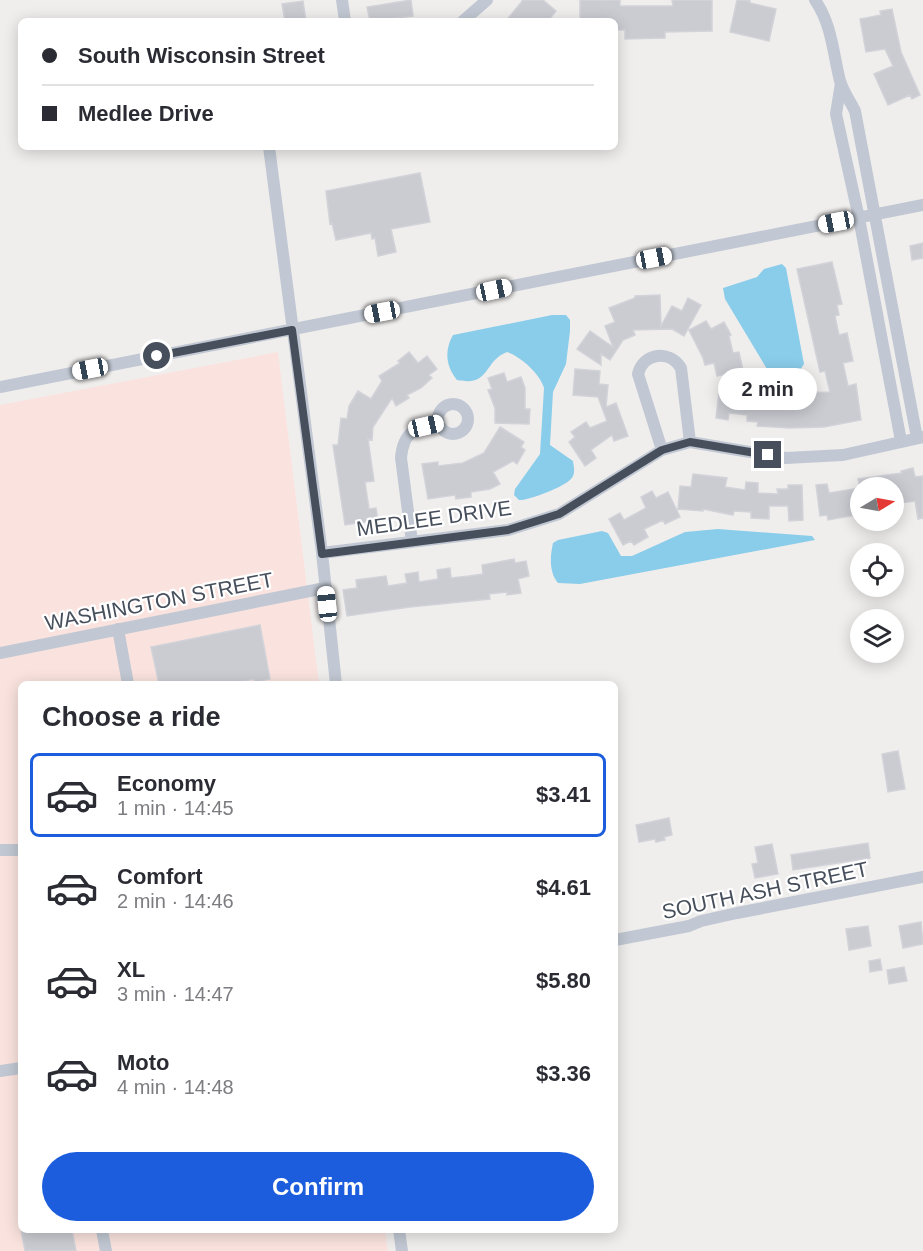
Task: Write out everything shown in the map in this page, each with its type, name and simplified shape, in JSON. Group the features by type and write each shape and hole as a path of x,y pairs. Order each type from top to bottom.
{"street":[{"path":"342,0 345,18"},
{"path":"467,18 487,0"},
{"path":"819,1 835,50 841,83 855,111 920,437"},
{"path":"841,83 836,114 859,218 901,441"},
{"path":"269,150 322,554 336,681"},
{"path":"0,387 923,205"},
{"path":"662,450 638,374 640,365 649,358 670,357 677,361 681,368 690,442"},
{"path":"412,542 401,458 402,446 409,434 417,428 438,423"},
{"name":"MEDLEE DRIVE","path":"322,554 508,530 559,514 662,450 690,442 786,458 843,454 920,437"},
{"name":"WASHINGTON STREET","path":"0,653 326,588"},
{"path":"118,629 127,681"},
{"path":"0,850 18,850"},
{"name":"SOUTH ASH STREET","path":"618,939 688,926 728,915 923,877"},
{"path":"0,1071 18,1068"},
{"path":"103,1233 106,1251"},
{"path":"399,1233 402,1251"}],"shaded area":[{"path":"278,352 319,681 18,681 18,1233 385,1233 388,1251 0,1251 0,405"}],"water":[{"path":"782,264 786,268 804,364 798,373 778,375 767,369 725,299 723,288 757,277 764,269"},
{"path":"552,315 566,315 570,320 570,331 566,364 553,392 550,445 573,461 574,474 570,480 560,486 537,496 519,500 514,495 515,489 540,454 544,388 542,383 529,367 507,352 499,356 476,380 457,380 450,369 448,347 453,335"},
{"path":"718,529 812,536 815,540 580,584 558,583 552,569 553,543 558,540 602,531 608,533 621,556 632,556 685,532"}],"building":[{"path":"411,0 413,16 369,18 367,7"},
{"path":"523,0 543,0 556,11 550,18 508,18"},
{"path":"580,0 620,0 620,6 673,6 672,0 712,0 712,31 665,32 665,38 625,39 625,30 618,30 618,18 580,18"},
{"path":"737,0 750,1 750,3 776,9 769,41 730,32"},
{"path":"303,1 306,18 284,18 282,4"},
{"path":"892,9 901,52 920,95 912,99 910,95 888,105 874,74 893,66 885,49 866,52 860,19 881,15 880,11"},
{"path":"420,173 430,222 391,229 396,252 378,256 375,238 372,239 371,233 336,240 332,223 330,224 326,191"},
{"path":"923,243 923,258 912,260 910,246"},
{"path":"832,262 842,304 837,305 839,315 835,316 839,335 847,333 853,361 843,363 848,386 856,384 861,420 824,427 789,428 757,426 758,422 747,421 747,415 729,413 728,420 716,418 720,384 774,393 830,392 825,371 820,372 797,269"},
{"path":"660,295 661,326 672,306 682,311 688,298 701,305 684,336 672,329 633,330 635,335 623,340 610,360 601,354 601,365 577,349 590,331 613,347 605,326 615,322 609,308 635,298 635,296"},
{"path":"706,321 711,329 724,322 731,335 729,336 733,353 739,352 743,370 717,376 714,363 705,365 689,330"},
{"path":"409,352 418,363 427,356 437,369 429,375 432,378 421,388 407,395 409,398 396,406 392,398 373,427 372,440 368,439 374,481 365,482 369,509 376,508 378,520 345,525 333,445 338,445 341,418 347,419 349,406 358,391 371,399 382,381 379,376 400,363 398,361"},
{"path":"575,369 600,371 599,384 608,385 606,407 616,403 628,436 614,441 612,435 591,450 596,458 585,466 569,442 575,437 571,432 586,422 590,428 607,421 598,397 573,395"},
{"path":"504,373 507,382 521,377 525,388 525,409 530,409 529,424 495,423 495,408 488,390 492,389 488,378"},
{"path":"500,427 524,442 521,447 525,450 517,464 513,461 493,472 500,484 490,489 471,492 471,497 456,499 455,495 428,499 422,464 438,462 438,466 463,463 484,453"},
{"path":"913,468 915,477 923,476 923,518 918,519 915,501 904,503 904,477 873,477 902,473 901,471"},
{"path":"693,474 727,478 725,487 745,490 746,482 758,483 758,493 778,494 777,489 788,489 788,485 802,485 803,520 789,521 788,506 769,506 769,519 751,518 751,512 734,511 733,515 703,509 703,511 678,509 680,486 691,487"},
{"path":"827,484 829,493 850,490 850,516 828,520 827,515 820,516 816,485"},
{"path":"652,491 656,498 668,492 680,517 665,524 663,520 644,529 648,537 634,545 631,541 623,545 609,519 620,513 624,520 646,508 641,497"},
{"path":"514,559 515,563 526,561 529,576 518,579 521,593 489,594 490,599 347,616 343,590 357,588 356,580 386,576 388,586 407,583 405,574 418,572 419,582 438,579 437,570 450,568 451,578 469,576 483,574 482,565"},
{"path":"260,625 270,679 260,681 254,679 158,681 151,647"},
{"path":"898,751 905,789 888,792 882,754"},
{"path":"669,818 672,835 656,842 655,839 639,842 636,825"},
{"path":"868,843 870,858 793,870 791,855"},
{"path":"772,844 778,874 755,878 752,864 758,863 755,847"},
{"path":"921,922 923,944 903,948 899,926"},
{"path":"868,926 871,946 849,950 846,929"},
{"path":"880,959 882,970 870,972 869,961"},
{"path":"904,967 907,981 889,984 887,970"},
{"path":"22,1233 73,1233 76,1251 25,1251"}],"route":[{"path":"157,356 292,330 322,554 508,530 559,514 662,450 690,442 768,455"}]}
